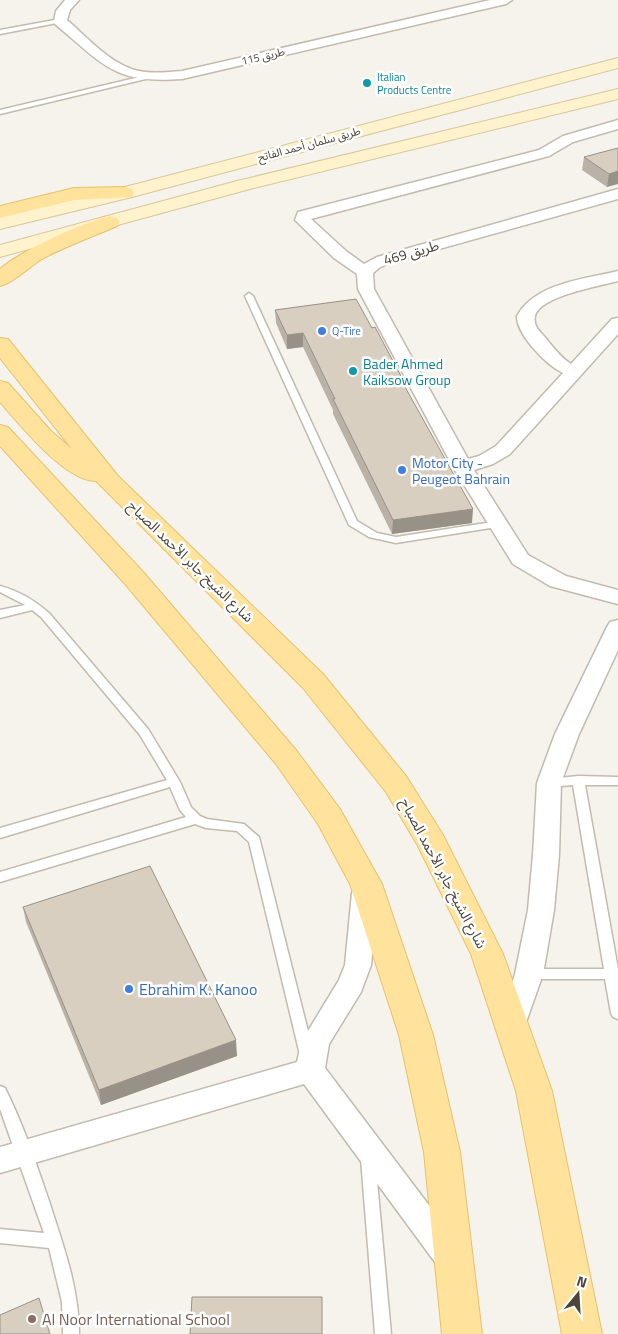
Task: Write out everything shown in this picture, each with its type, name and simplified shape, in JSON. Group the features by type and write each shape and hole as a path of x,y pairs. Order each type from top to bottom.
{"main road":[{"path":"0,212 74,194 125,192"},
{"path":"0,280 13,268 34,256 110,222"},
{"name":"شارع الشيخ جابر الأحمد الصباح","path":"0,344 110,481 313,681 396,784 432,843 487,954 534,1091 582,1334"},
{"path":"0,388 58,450 72,461 110,481"},
{"path":"0,432 135,579 286,757 330,817 366,884 416,1036 442,1152 462,1334"}],"street":[{"path":"60,21 61,13 65,6 73,0"},
{"name":"طريق 115","path":"60,21 108,61 128,73 152,76 182,75 506,0"},
{"name":"طريق سلمان أحمد الفاتح","path":"0,223 618,64"},
{"name":"طريق سلمان أحمد الفاتح","path":"0,251 308,169 618,94"},
{"path":"618,124 568,139 544,153 304,215 303,220 350,264 365,272 366,289 464,467 520,559 558,581 618,597"},
{"name":"طريق 469","path":"365,272 373,264 383,260 618,194"},
{"path":"574,371 555,361 532,334 526,322 528,311 544,298 618,276"},
{"path":"464,467 486,460 503,450 618,323"},
{"path":"512,1023 529,974 541,910 546,855 549,783 567,734 618,627"},
{"path":"366,884 358,965 352,984 324,1026 315,1044 310,1070 456,1266"},
{"path":"12,1156 310,1070"}],"lane":[{"path":"0,32 60,21"},
{"path":"0,112 152,76"},
{"path":"248,296 354,522 364,531 379,538 396,540 499,524"},
{"path":"0,589 9,591 35,606 45,615 144,732 174,782 186,810 196,819 206,823 240,827 255,840 310,1070"},
{"path":"0,614 35,606"},
{"path":"549,783 578,780 618,781"},
{"path":"578,780 614,974 618,1014"},
{"path":"0,833 174,782"},
{"path":"0,877 196,819"},
{"path":"529,974 614,974"},
{"path":"0,1092 12,1156 54,1241 66,1284 72,1325 71,1334"},
{"path":"367,1148 384,1334"},
{"path":"0,1236 54,1241"}],"building":[{"path":"618,148 618,171 609,174 584,157"},
{"path":"356,299 372,328 375,327 402,378 400,378 473,509 393,520 333,399 335,399 303,333 287,335 275,310"},
{"name":"Ebrahim K. Kanoo","path":"150,866 236,1040 99,1090 23,907"},
{"path":"192,1297 322,1297 322,1334 190,1334"},
{"path":"39,1298 50,1334 0,1334 0,1315"}],"place":[{"name":"Italian Products Centre","path":"367,83"},
{"name":"Q-Tire","path":"322,331"},
{"name":"Bader Ahmed Kaiksow Group","path":"353,371"},
{"name":"Motor City - Peugeot Bahrain","path":"402,470"},
{"name":"Ebrahim K. Kanoo","path":"129,989"},
{"name":"Al Noor International School","path":"32,1319"}]}
